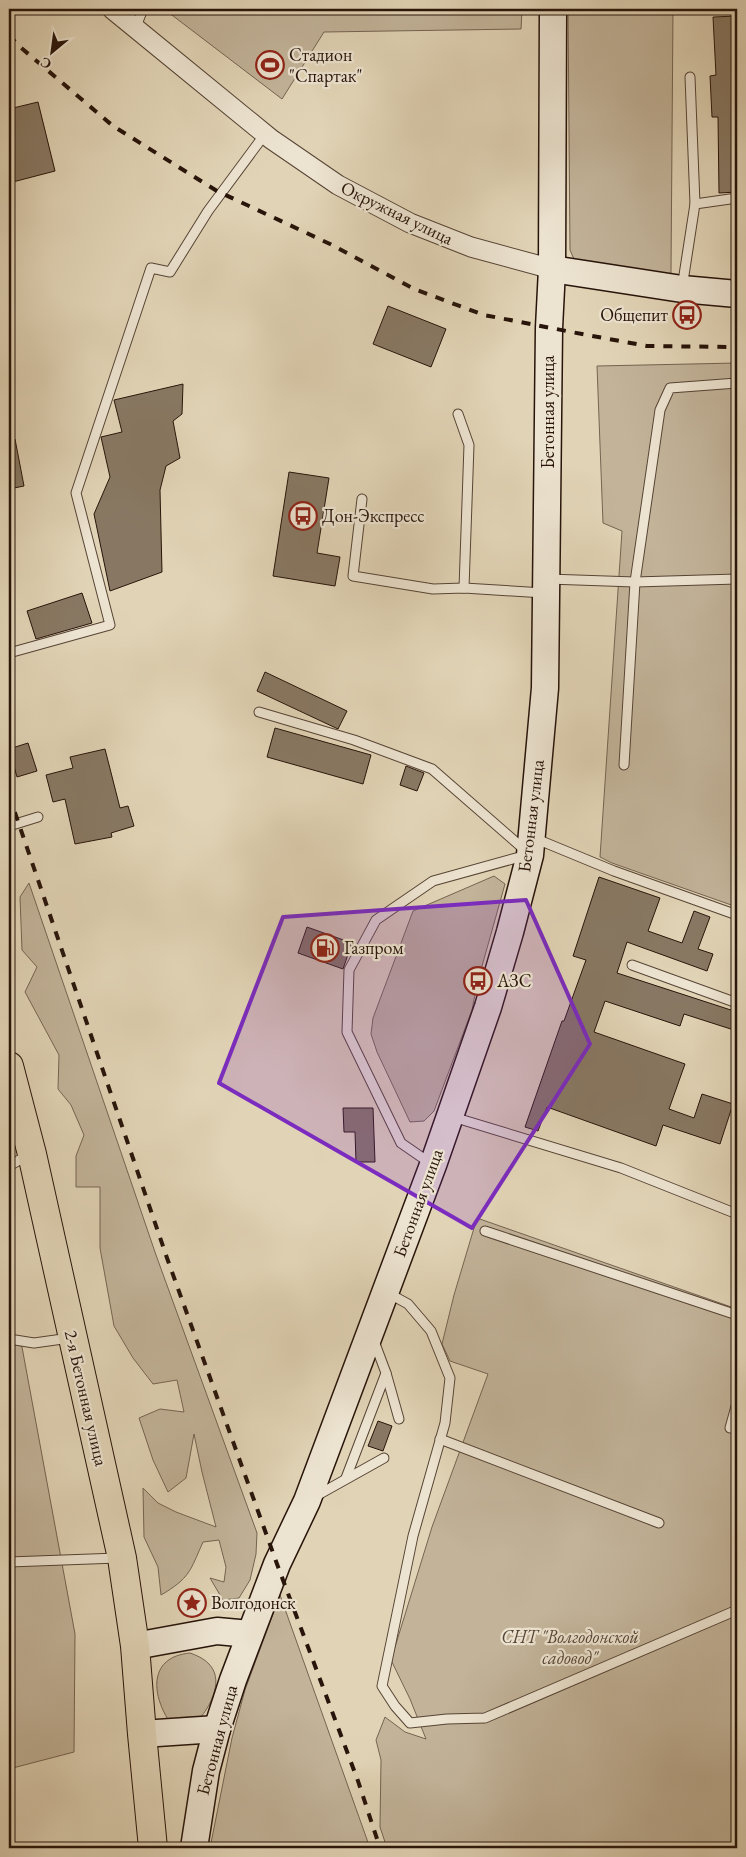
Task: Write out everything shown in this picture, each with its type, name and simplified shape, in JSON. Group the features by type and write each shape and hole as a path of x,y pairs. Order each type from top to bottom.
{"main road":[{"name":"Бетонная улица","path":"194,1848 206,1771 217,1729 250,1634 277,1564 307,1500 433,1165 488,1007 510,932 531,846 545,688 549,328 552,268 553,9"},
{"name":"Окружная улица","path":"552,268 682,289 737,294"},
{"name":"2-я Бетонная улица","path":"9,1066 20,1160 73,1338 122,1558 135,1646 153,1848"},
{"path":"135,1646 217,1631 250,1634"},
{"path":"142,1734 217,1729"},
{"name":"2-я Бетонная улица","path":"142,1734 142,1848"}],"street":[{"name":"Окружная улица","path":"112,9 135,30 265,134 338,185 410,223 471,248 552,268"}],"lane":[{"path":"135,30 143,9"},
{"path":"682,289 695,204 690,77"},
{"path":"9,653 110,625 76,493 151,268 170,272 208,211 265,134"},
{"path":"695,204 737,198"},
{"path":"624,764 635,582 660,410 670,388 737,383"},
{"path":"458,414 469,445 464,588"},
{"path":"362,499 353,576 433,589 737,578"},
{"path":"259,712 354,740 432,769 531,846 614,872 737,915"},
{"path":"9,826 38,816"},
{"path":"433,1165 401,1143 347,1032 348,970 376,920 433,881 531,846"},
{"path":"632,965 737,1003"},
{"path":"450,1117 621,1168 737,1214"},
{"path":"485,1231 737,1315"},
{"path":"386,1292 408,1304 431,1331 450,1378 445,1423 413,1536 382,1686 395,1706 410,1722 485,1718 737,1610"},
{"path":"370,1332 386,1373 399,1419"},
{"path":"9,1339 34,1343 73,1338"},
{"path":"346,1478 386,1373"},
{"path":"730,1428 737,1403"},
{"path":"440,1439 659,1523"},
{"path":"307,1500 384,1458"},
{"path":"9,1562 122,1558"}],"highlighted area":[{"path":"526,900 590,1044 472,1228 219,1083 283,917"}],"green space":[{"name":"Стадион \"Спартак\"","path":"164,9 522,9 521,29 324,32 282,99"},
{"path":"568,9 673,9 671,273 668,278 578,264 570,250"},
{"path":"737,363 737,907 612,863 600,857 622,531 603,523 597,366"},
{"path":"494,876 505,884 477,984 472,1010 434,1111 424,1121 410,1122 377,1052 371,1034 373,1018 413,911"},
{"path":"29,883 156,1255 257,1533 256,1554 250,1580 239,1598 223,1600 210,1578 224,1582 226,1567 219,1540 203,1542 188,1573 178,1584 161,1595 158,1567 144,1537 143,1488 158,1503 216,1527 194,1434 186,1478 168,1492 153,1460 139,1418 160,1409 184,1412 177,1380 153,1384 133,1358 114,1326 100,1248 100,1187 76,1187 76,1156 84,1135 71,1105 58,1089 59,1055 25,992 37,967 22,950 20,897"},
{"name":"СНТ \"Волгодонской садовод\"","path":"477,1218 737,1309 737,1848 387,1848 380,1827 381,1760 376,1740 385,1717 405,1732 426,1739 410,1699 391,1660 432,1527 488,1374 450,1361 442,1344 454,1295"},
{"path":"9,1338 22,1347 75,1634 74,1752 9,1769"},
{"path":"280,1595 370,1848 210,1848 232,1738 245,1690"},
{"path":"190,1653 206,1661 211,1667 216,1680 213,1696 201,1717 197,1720 187,1722 169,1721 159,1699 157,1678 167,1661"}],"building":[{"path":"737,16 737,192 719,193 718,117 712,117 710,76 716,75 713,17"},
{"path":"38,102 55,171 9,183 9,109"},
{"path":"388,306 446,329 431,367 373,344"},
{"path":"183,384 182,414 173,421 180,458 166,466 160,490 162,572 110,591 94,514 110,477 101,437 122,432 114,400"},
{"path":"15,439 24,486 9,489 9,440"},
{"name":"Дон-Экспресс","path":"289,472 329,478 317,553 340,557 335,586 273,576"},
{"path":"82,593 92,623 36,639 27,611"},
{"path":"265,672 347,711 338,729 257,691"},
{"path":"275,728 371,755 363,784 267,757"},
{"path":"28,743 37,771 17,777 9,749"},
{"path":"105,749 120,808 128,806 134,826 111,833 112,837 75,844 65,799 53,802 46,775 73,768 70,757"},
{"path":"406,766 424,773 417,791 400,785"},
{"path":"599,877 660,898 648,931 682,943 694,911 710,917 698,949 713,954 707,971 627,942 617,973 737,1012 737,1031 684,1014 680,1026 605,1001 594,1032 685,1064 669,1109 694,1118 702,1094 733,1104 720,1144 663,1125 656,1146 547,1107 538,1131 525,1127 562,1021 564,1021 586,960 573,956"},
{"name":"Газпром","path":"307,927 352,943 343,969 298,953"},
{"path":"343,1108 373,1108 375,1162 356,1162 355,1132 344,1132"},
{"path":"378,1421 392,1426 383,1451 368,1446"}],"railway":[{"path":"9,35 19,46 113,126 217,191 330,244 414,289 484,315 647,346 737,347"},
{"path":"9,795 167,1258 277,1564 358,1781 380,1848"}],"place":[{"name":"Стадион \"Спартак\"","path":"270,65"},
{"name":"Общепит","path":"687,315"},
{"name":"Дон-Экспресс","path":"303,516"},
{"name":"Газпром","path":"325,948"},
{"name":"АЗС","path":"478,981"},
{"name":"Волгодонск","path":"192,1603"}]}
